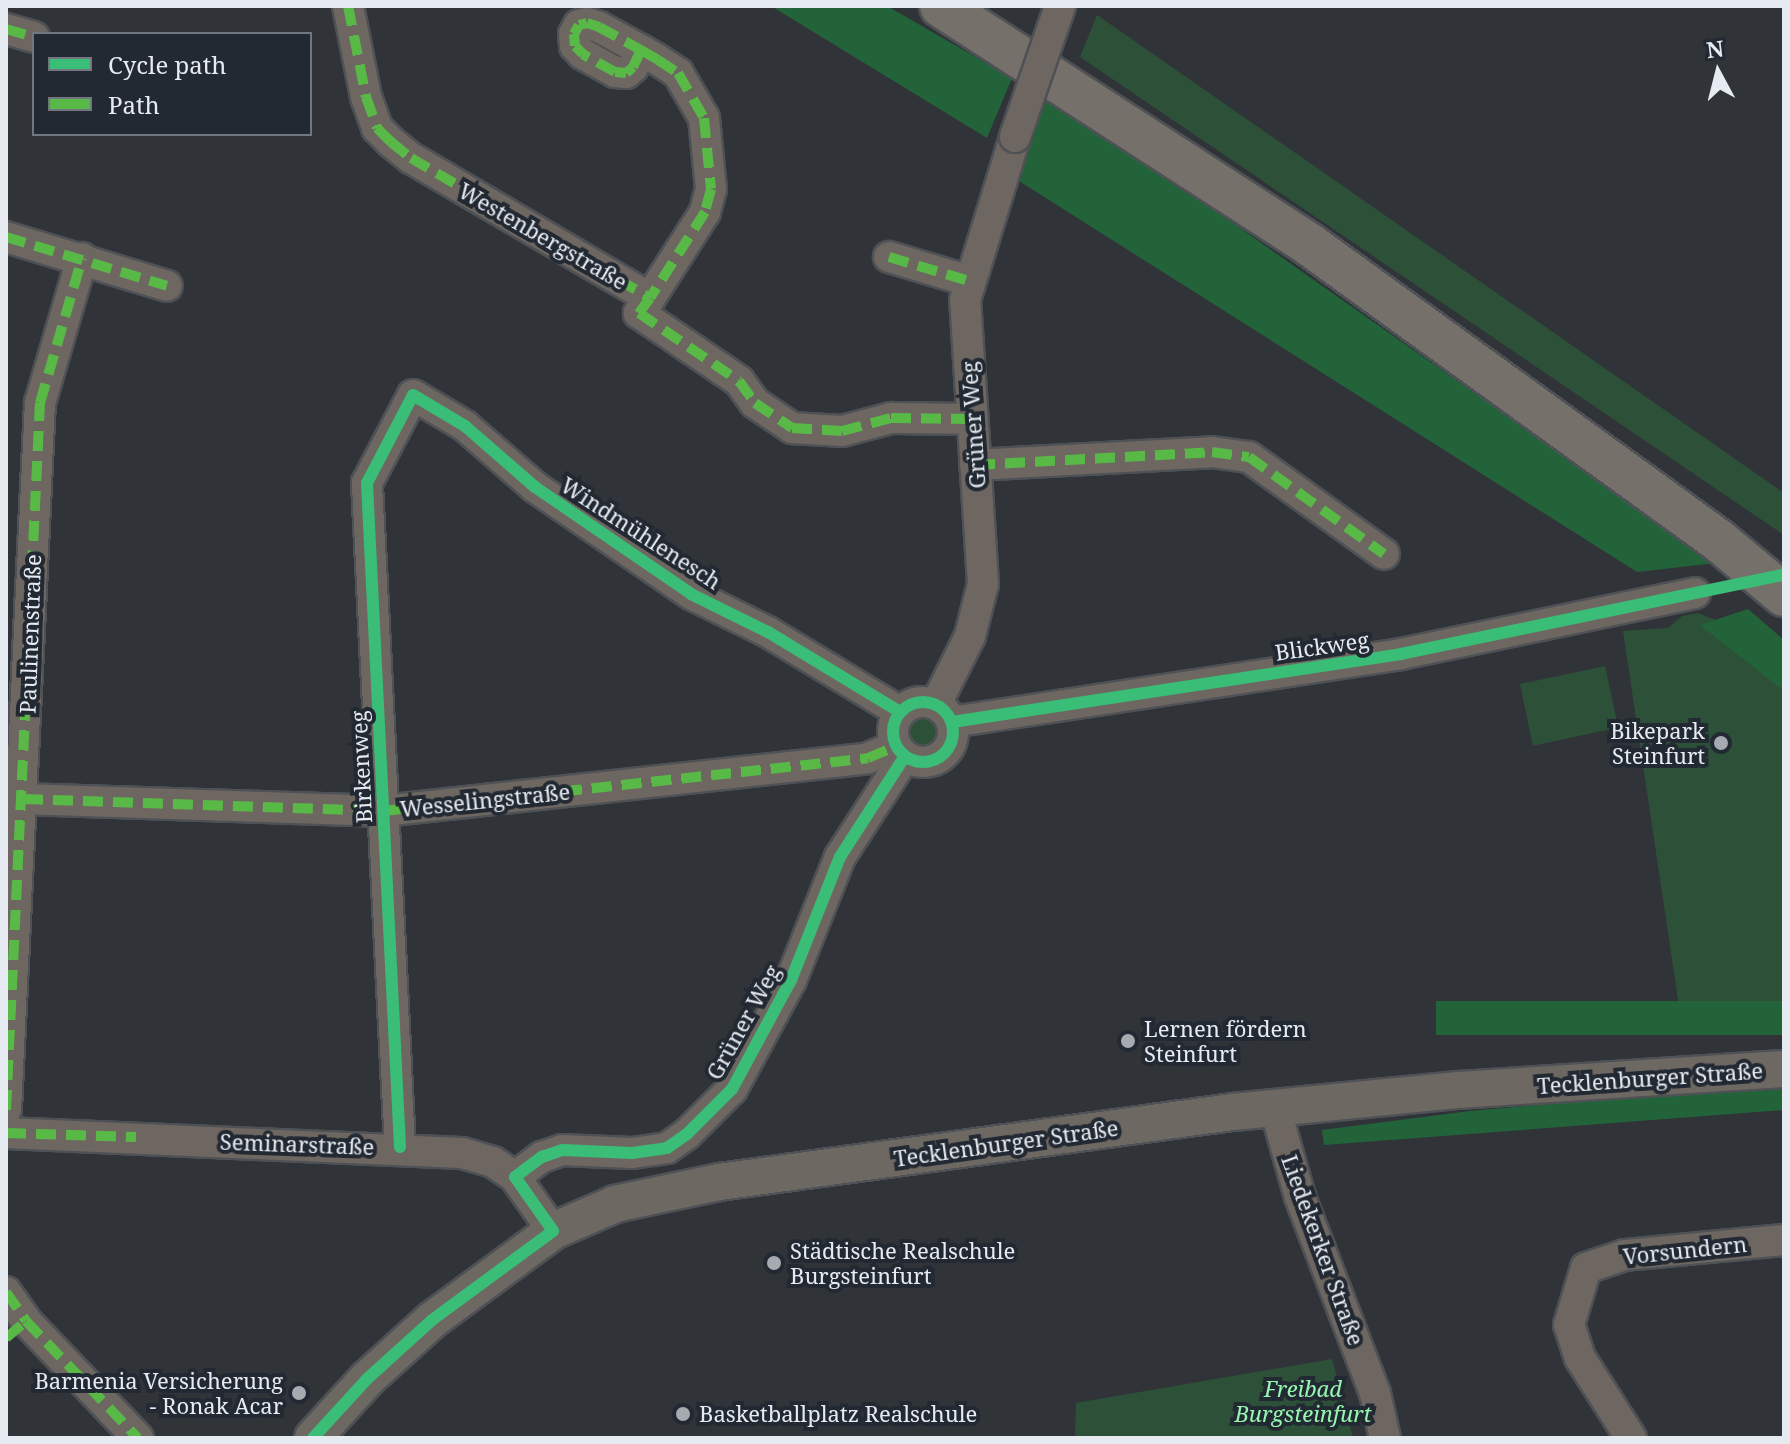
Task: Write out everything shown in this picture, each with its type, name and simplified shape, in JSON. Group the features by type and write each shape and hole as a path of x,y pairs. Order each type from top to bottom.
{"highway":[{"path":"941,6 1310,245 1718,540 1784,595"},
{"path":"971,6 1313,227 1734,529 1784,571"}],"main road":[{"name":"Tecklenburger Straße","path":"313,1438 367,1379 432,1320 553,1231 615,1204 705,1184 1275,1108 1459,1090 1784,1069"}],"street":[{"name":"Westenbergstraße","path":"348,6 366,97 377,128 391,142 436,173 650,298 639,313 739,381 755,403 792,428 842,431 891,418 972,419"},
{"name":"Grüner Weg","path":"900,712 893,732 900,751 918,762 932,761 944,754 951,744 944,713 970,636 983,584 965,300 1015,137 1060,6"},
{"path":"6,29 32,36"},
{"path":"641,50 678,73 694,96 704,118 709,141 711,179 705,212 650,298"},
{"path":"6,237 167,286"},
{"path":"889,257 969,281"},
{"name":"Paulinenstraße","path":"6,1110 23,799 17,689 40,403 82,258"},
{"name":"Windmühlenesch","path":"413,395 465,426 535,487 691,594 768,632 900,712"},
{"name":"Birkenweg","path":"400,1147 367,483 413,395"},
{"path":"975,465 1212,452 1249,457 1384,554"},
{"name":"Blickweg","path":"944,713 1401,654 1695,593"},
{"path":"900,712 923,702 944,713"},
{"name":"Grüner Weg","path":"515,1177 542,1157 562,1150 632,1153 667,1148 687,1134 732,1089 791,980 840,857 900,751"},
{"name":"Wesselingstraße","path":"23,799 383,811 868,758 900,751"},
{"name":"Liedekerker Straße","path":"1275,1108 1300,1197 1375,1393 1385,1438"},
{"name":"Seminarstraße","path":"6,1133 400,1147 462,1153 493,1162 515,1177 553,1231"},
{"name":"Vorsundern","path":"1631,1438 1580,1358 1569,1325 1586,1268 1625,1255 1784,1240"},
{"path":"6,1292 16,1329 138,1438"}],"green space":[{"path":"771,6 887,6 1012,78 987,138"},
{"path":"1097,15 1784,493 1784,535 1080,57"},
{"path":"1048,93 1716,563 1637,572 1019,181"},
{"path":"1748,609 1784,640 1784,691 1700,625"},
{"path":"1698,613 1726,624 1784,670 1784,1001 1680,1013 1623,631 1668,628 1682,616"},
{"path":"1605,666 1618,728 1533,746 1520,684"},
{"path":"922,716 935,721 940,734 935,747 922,752 909,747 904,734 909,721"},
{"path":"1436,1001 1784,1001 1784,1035 1436,1035"},
{"path":"1784,1083 1784,1110 1324,1145 1322,1130 1470,1111"},
{"name":"Freibad Burgsteinfurt","path":"1332,1359 1353,1438 1075,1438 1076,1403"}],"marked path":[{"path":"348,6 366,97 377,128 391,142 411,158 650,298 639,313 739,381 755,403 792,428 842,431 891,418 972,419"},
{"path":"641,50 633,67 626,73 615,72 583,54 575,46 574,34 579,25 587,23 599,27 641,50 658,60 678,73 704,118 711,189 705,212 650,298"},
{"path":"6,29 32,36"},
{"path":"6,237 167,286"},
{"path":"889,257 969,281"},
{"path":"6,1110 40,403 82,258"},
{"path":"975,465 1212,452 1249,457 1384,554"},
{"path":"23,799 383,811 868,758 896,746"},
{"path":"6,1133 136,1137"},
{"path":"6,1292 26,1321 138,1438"},
{"path":"6,1338 26,1321"}],"cycle path":[{"path":"400,1147 367,483 413,395 465,426 535,487 691,594 768,632 900,712"},
{"path":"952,722 1401,654 1784,575"},
{"path":"923,702 934,704 944,711 951,721 953,732 951,743 944,753 934,760 923,762 912,760 902,753 895,743 893,732 895,721 902,711 912,704 923,702"},
{"path":"313,1438 367,1379 432,1320 553,1231 515,1177 542,1157 562,1150 632,1153 667,1148 687,1134 732,1089 791,980 840,857 905,756"}],"place":[{"name":"Bikepark Steinfurt","path":"1721,743"},
{"name":"Lernen fördern Steinfurt","path":"1128,1041"},
{"name":"Städtische Realschule Burgsteinfurt","path":"774,1263"},
{"name":"Barmenia Versicherung - Ronak Acar","path":"299,1393"},
{"name":"Basketballplatz Realschule","path":"683,1414"}]}
